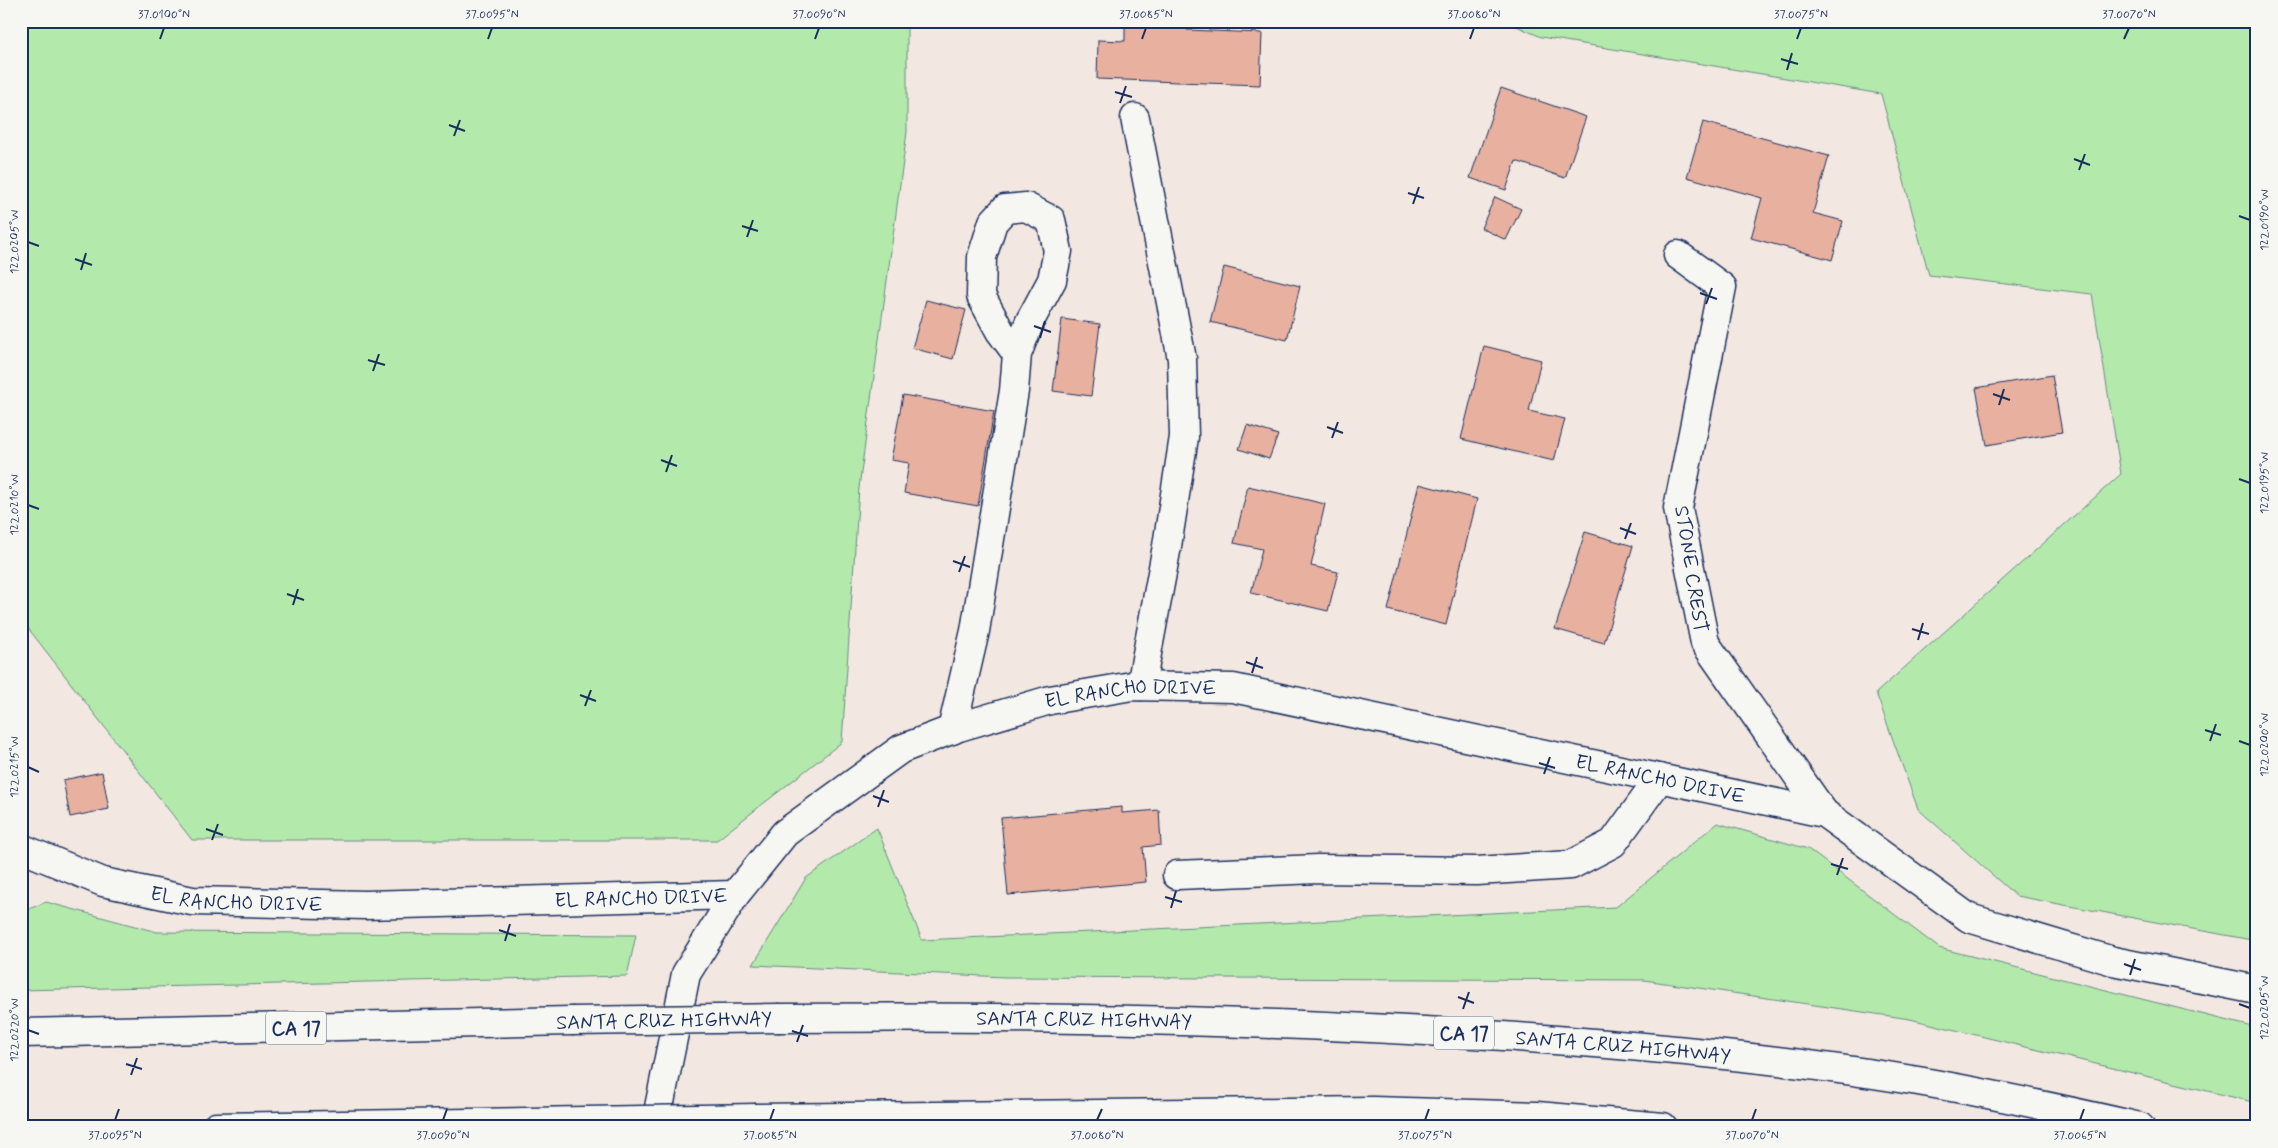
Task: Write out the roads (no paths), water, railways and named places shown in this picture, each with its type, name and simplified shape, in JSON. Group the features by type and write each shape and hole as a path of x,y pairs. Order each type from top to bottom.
{"main road":[{"path":"1136,118 1182,359 1184,437 1167,546 1141,686"},
{"path":"952,730 975,631 1014,391 1017,354 1030,321 1052,280 1058,251 1051,220 1026,207 1005,209 993,222 982,257 981,296 1000,330 1017,354"},
{"name":"STONE CREST","path":"1678,254 1722,287 1678,508 1704,643 1824,813"},
{"name":"EL RANCHO DRIVE","path":"21,848 103,882 192,901 365,905 735,895 785,833 901,749 952,730 1050,700 1141,686 1233,688 1824,813 1969,918 2114,961 2257,990"},
{"path":"1177,875 1318,869 1477,871 1571,864 1613,843 1660,778"},
{"path":"655,1127 686,974 735,895"},
{"name":"SANTA CRUZ HIGHWAY","path":"21,1033 780,1018 1044,1018 1214,1021 1438,1032 1598,1043 1754,1058 1915,1081 2066,1110 2140,1127"},
{"path":"216,1127 757,1118 1373,1111 1537,1116 1663,1127"}]}
